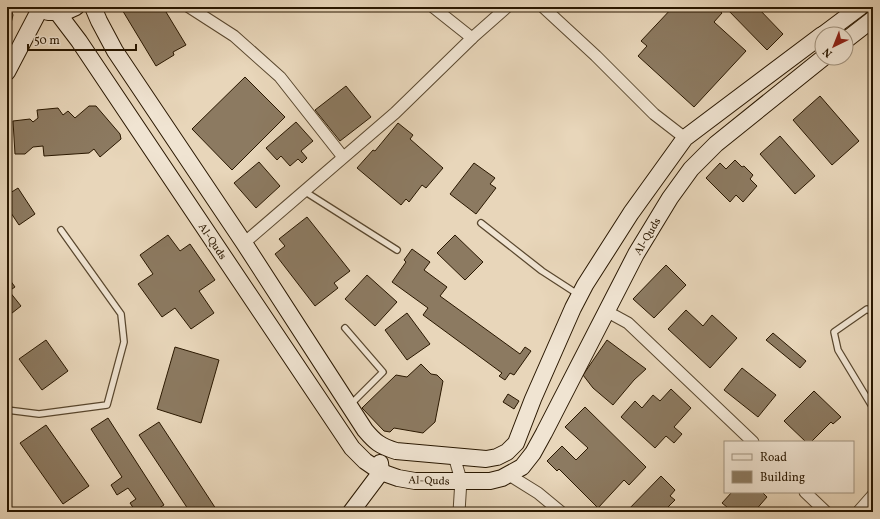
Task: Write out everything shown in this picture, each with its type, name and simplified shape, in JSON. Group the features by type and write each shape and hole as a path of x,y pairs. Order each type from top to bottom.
{"street":[{"path":"7,72 39,8 51,13 65,12 76,7"},
{"path":"94,7 99,21 115,51 244,243 365,430 377,443 383,447 396,451 486,459 507,452 516,443 572,308 632,212 685,138 814,42"},
{"path":"189,7 234,36 280,77 343,158"},
{"path":"432,7 472,38"},
{"path":"244,243 395,113 472,38 507,7"},
{"path":"543,7 596,56 654,114 685,138"},
{"path":"835,26 859,8 872,20 854,34"},
{"name":"Al-Quds","path":"57,12 83,47 352,448 365,461 381,472 398,478 415,481 490,481 502,478 522,467 533,453 636,254 666,204 691,169 716,144 814,66"},
{"path":"606,311 628,323 752,441"},
{"path":"351,512 381,472 377,443"},
{"path":"454,456 461,480 459,512"},
{"path":"509,474 561,512"},
{"path":"806,493 826,512"},
{"path":"858,512 873,495"}],"lane":[{"path":"304,191 397,250"},
{"path":"481,223 542,271 580,295"},
{"path":"7,410 39,414 107,405 124,342 121,314 61,230"},
{"path":"873,313 868,309 834,332 838,350 873,408"},
{"path":"345,328 383,372 349,405"}],"building":[{"path":"7,7 10,7 13,15 7,40"},
{"path":"151,7 154,11 163,7 186,45 173,52 174,55 156,66 121,8"},
{"path":"673,7 715,7 722,13 714,22 746,51 694,107 638,56 647,46 641,41"},
{"path":"725,7 757,7 783,34 767,50"},
{"path":"245,77 285,117 232,170 192,129"},
{"path":"346,86 371,117 340,141 315,110"},
{"path":"820,96 859,141 832,165 793,120"},
{"path":"89,106 96,106 120,134 121,139 100,157 94,149 89,153 44,156 43,146 33,147 25,154 15,154 13,121 30,119 33,122 38,118 37,110 58,108 63,115 68,111 75,118"},
{"path":"296,122 313,141 301,151 307,158 302,163 298,159 290,166 281,156 277,160 266,148"},
{"path":"398,123 413,135 410,139 443,168 426,188 422,185 409,202 406,199 401,205 357,168 373,150 375,151"},
{"path":"780,136 815,176 795,194 760,154"},
{"path":"735,160 753,175 750,179 757,186 743,202 736,195 730,202 706,178 720,163 726,169"},
{"path":"259,162 280,186 256,208 234,183"},
{"path":"474,163 495,178 490,184 496,188 476,214 450,194"},
{"path":"18,188 35,214 19,225 7,207 7,195"},
{"path":"307,217 350,271 334,283 338,288 315,306 275,254 285,246 279,239"},
{"path":"168,235 180,251 190,244 215,280 199,291 214,313 191,329 175,308 162,317 138,284 153,274 140,255"},
{"path":"455,235 483,262 465,280 437,253"},
{"path":"412,249 430,262 424,270 447,287 440,296 520,354 525,347 531,351 514,375 510,373 505,380 499,376 502,373 423,315 428,308 392,282 406,262 404,260"},
{"path":"666,265 686,285 654,318 633,299"},
{"path":"367,275 397,302 375,326 345,299"},
{"path":"7,276 15,287 9,291 21,306 7,317"},
{"path":"686,310 703,326 712,315 737,338 710,368 668,329"},
{"path":"407,313 430,344 407,360 385,330"},
{"path":"773,333 806,361 800,368 766,340"},
{"path":"46,340 68,371 42,390 19,359"},
{"path":"607,340 646,369 634,380 613,405 593,388 583,375"},
{"path":"175,347 219,360 201,423 157,409"},
{"path":"421,364 431,374 437,375 443,381 435,422 423,433 394,428 390,432 384,431 362,408 396,375 407,377"},
{"path":"742,368 776,395 758,417 724,390"},
{"path":"671,389 691,408 674,427 682,434 674,443 666,436 655,448 621,417 635,401 642,408 653,395 660,401"},
{"path":"814,391 841,417 833,424 831,422 812,441 805,441 784,421"},
{"path":"508,394 519,401 514,409 503,402"},
{"path":"585,407 646,467 629,485 624,480 598,508 559,469 557,471 547,461 562,446 576,460 588,448 565,427"},
{"path":"108,418 164,505 153,512 136,512 130,503 136,499 128,488 117,495 111,485 122,477 91,429"},
{"path":"159,422 218,512 190,512 139,435"},
{"path":"46,425 89,486 63,504 20,443"},
{"path":"661,476 675,490 670,496 675,500 663,512 626,512"},
{"path":"731,493 763,493 767,497 754,512 733,512 722,503"}]}
